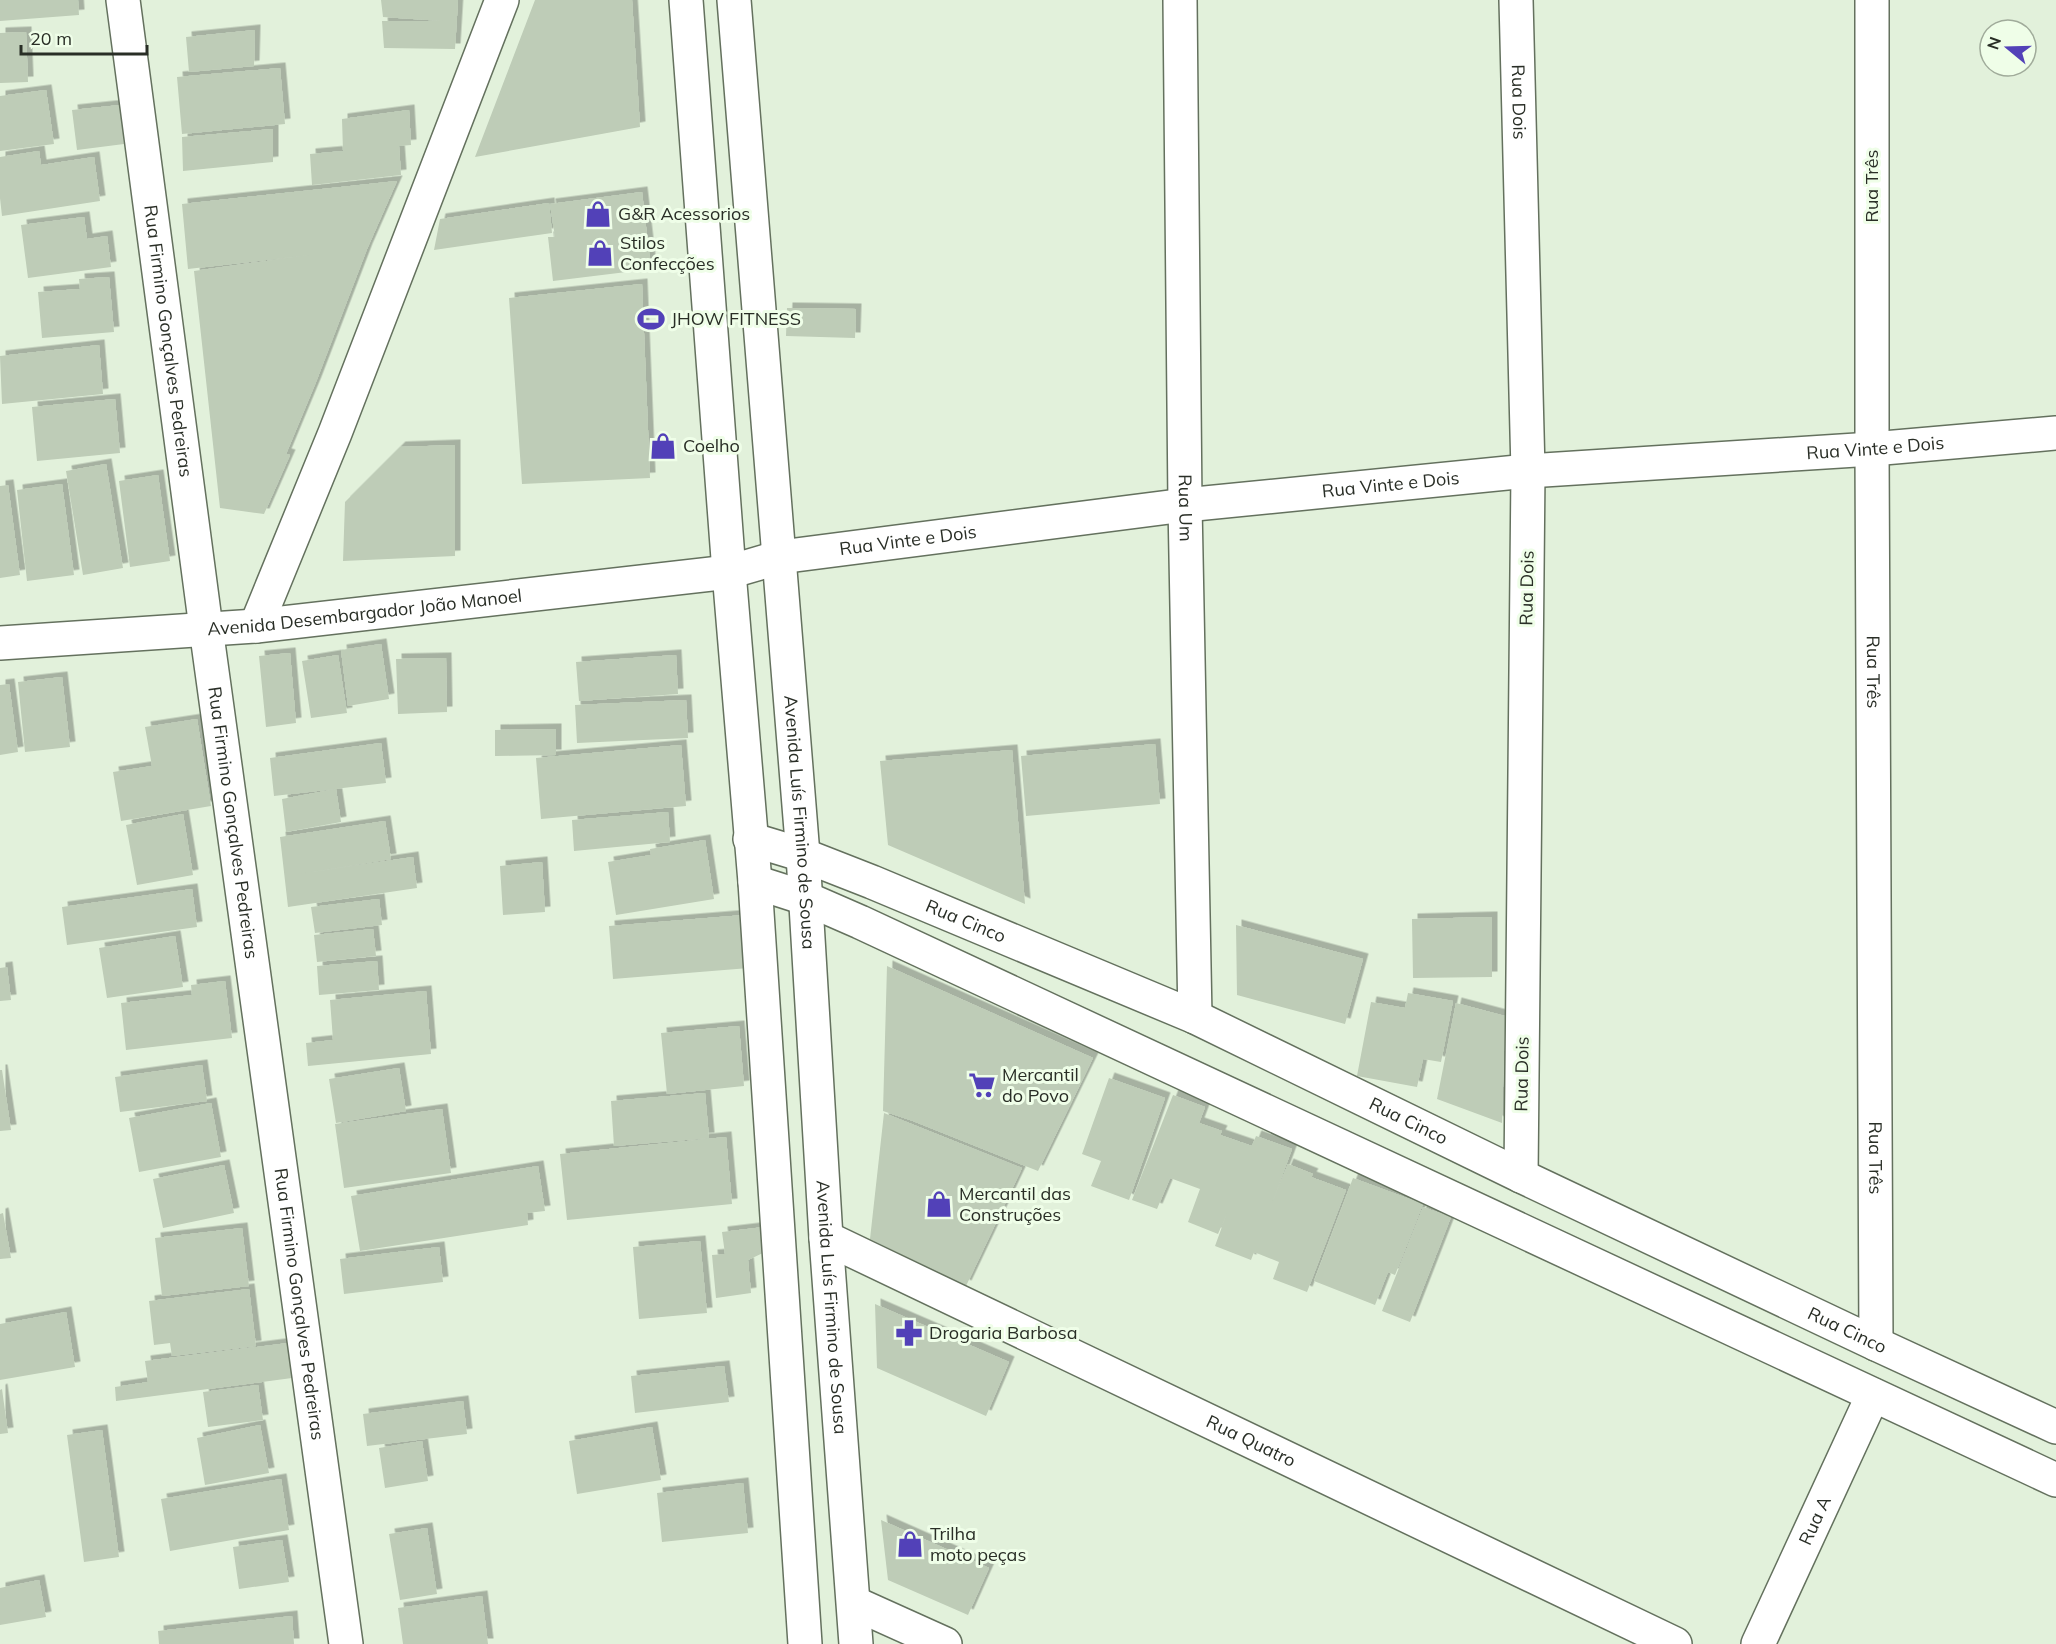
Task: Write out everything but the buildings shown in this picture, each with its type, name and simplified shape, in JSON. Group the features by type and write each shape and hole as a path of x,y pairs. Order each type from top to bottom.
{"street":[{"name":"Rua Firmino Gonçalves Pedreiras","path":"123,0 206,628 346,1644"},
{"path":"256,626 335,433 502,0"},
{"path":"687,0 729,572 755,882 804,1644"},
{"name":"Avenida Luís Firmino de Sousa","path":"734,0 803,855 831,1313 856,1644"},
{"name":"Rua Um","path":"1180,0 1185,505 1195,1017"},
{"name":"Rua Dois","path":"1516,0 1528,471 1521,1176"},
{"name":"Rua Três","path":"1872,0 1876,1344"},
{"name":"Rua Vinte e Dois","path":"729,572 780,557 1185,505 1528,471 2056,433"},
{"name":"Avenida Desembargador João Manoel","path":"0,643 256,626 729,572"},
{"name":"Rua Cinco","path":"750,839 803,855 1195,1017 1521,1176 2056,1427"},
{"path":"755,882 805,898 2056,1480"},
{"name":"Rua Quatro","path":"826,1238 1675,1644"},
{"path":"784,1315 831,1313"},
{"name":"Rua A","path":"1758,1644 1873,1395"},
{"path":"854,1604 945,1644"}],"place":[{"name":"G&R Acessorios","path":"598,214"},
{"name":"Stilos Confecções","path":"600,253"},
{"name":"JHOW FITNESS","path":"651,319"},
{"name":"Coelho","path":"663,446"},
{"name":"Mercantil do Povo","path":"982,1085"},
{"name":"Mercantil das Construções","path":"939,1204"},
{"name":"Drogaria Barbosa","path":"909,1333"},
{"name":"Trilha moto peças","path":"910,1544"}]}
